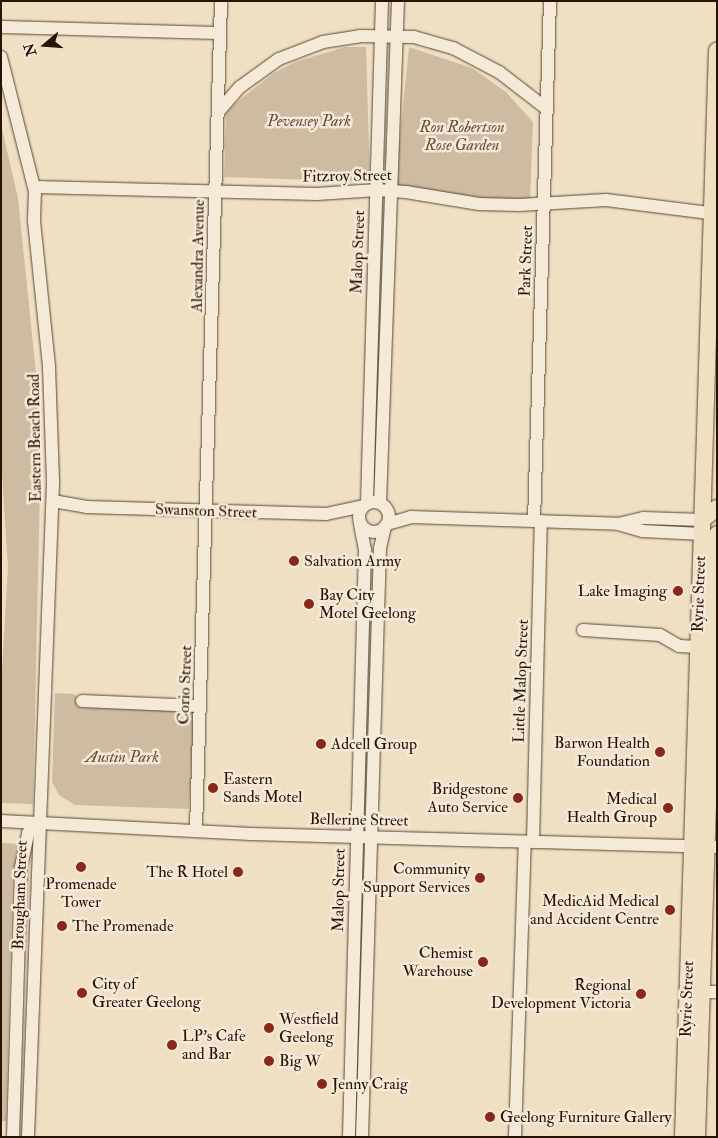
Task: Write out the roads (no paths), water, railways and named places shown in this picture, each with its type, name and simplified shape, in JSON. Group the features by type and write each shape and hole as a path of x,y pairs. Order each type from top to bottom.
{"main road":[{"name":"Ryrie Street","path":"683,1137 705,847 717,51"},
{"path":"711,528 717,508"},
{"name":"Ryrie Street","path":"697,1137 709,992 698,647 711,528"}],"street":[{"name":"Alexandra Avenue","path":"205,512 222,1"},
{"name":"Malop Street","path":"365,504 382,1"},
{"name":"Malop Street","path":"381,503 398,1"},
{"name":"Park Street","path":"538,521 550,1"},
{"path":"1,27 220,32"},
{"path":"218,112 244,84 292,53 341,38 381,36 396,36 430,41 469,55 499,72 547,109"},
{"name":"Eastern Beach Road","path":"1,57 35,187 34,221 49,367 53,506 42,804 39,823"},
{"name":"Fitzroy Street","path":"35,187 328,194 377,190 463,203 544,204 621,201 715,214"},
{"path":"381,503 389,513 386,526"},
{"path":"411,517 381,503 365,504 360,523 372,532 411,517 618,524 643,518 711,528"},
{"name":"Swanston Street","path":"326,514 365,504"},
{"name":"Swanston Street","path":"53,506 205,512 326,514 360,523"},
{"name":"Corio Street","path":"196,829 204,614 202,572 205,512"},
{"name":"Little Malop Street","path":"515,1137 529,842 538,521"},
{"name":"Malop Street","path":"349,1137 365,550 360,523"},
{"name":"Malop Street","path":"362,1137 380,548 386,526"},
{"path":"363,610 378,610"},
{"path":"583,630 660,636 679,646 698,647"},
{"path":"360,699 376,700"},
{"path":"82,701 200,708"},
{"name":"Bellerine Street","path":"1,821 196,829 251,834 705,847"},
{"name":"Brougham Street","path":"13,1137 21,865 28,833 39,823"},
{"name":"Brougham Street","path":"28,1137 39,823"},
{"path":"19,950 34,950"},
{"path":"350,1068 365,1069"}],"place":[{"name":"Salvation Army","path":"294,561"},
{"name":"Lake Imaging","path":"678,591"},
{"name":"Bay City Motel Geelong","path":"309,604"},
{"name":"Adcell Group","path":"321,744"},
{"name":"Barwon Health Foundation","path":"660,752"},
{"name":"Eastern Sands Motel","path":"213,788"},
{"name":"Bridgestone Auto Service","path":"518,798"},
{"name":"Medical Health Group","path":"668,808"},
{"name":"Promenade Tower","path":"81,867"},
{"name":"The R Hotel","path":"238,872"},
{"name":"Community Support Services","path":"480,878"},
{"name":"MedicAid Medical and Accident Centre","path":"670,910"},
{"name":"The Promenade","path":"62,926"},
{"name":"Chemist Warehouse","path":"483,962"},
{"name":"City of Greater Geelong","path":"82,993"},
{"name":"Regional Development Victoria","path":"641,994"},
{"name":"Westfield Geelong","path":"269,1028"},
{"name":"LP's Cafe and Bar","path":"172,1045"},
{"name":"Big W","path":"269,1061"},
{"name":"Jenny Craig","path":"322,1084"},
{"name":"Geelong Furniture Gallery","path":"490,1117"}],"park label":[{"name":"Pevensey Park","path":"309,121"},
{"name":"Ron Robertson Rose Garden","path":"462,136"},
{"name":"Austin Park","path":"122,757"}]}
